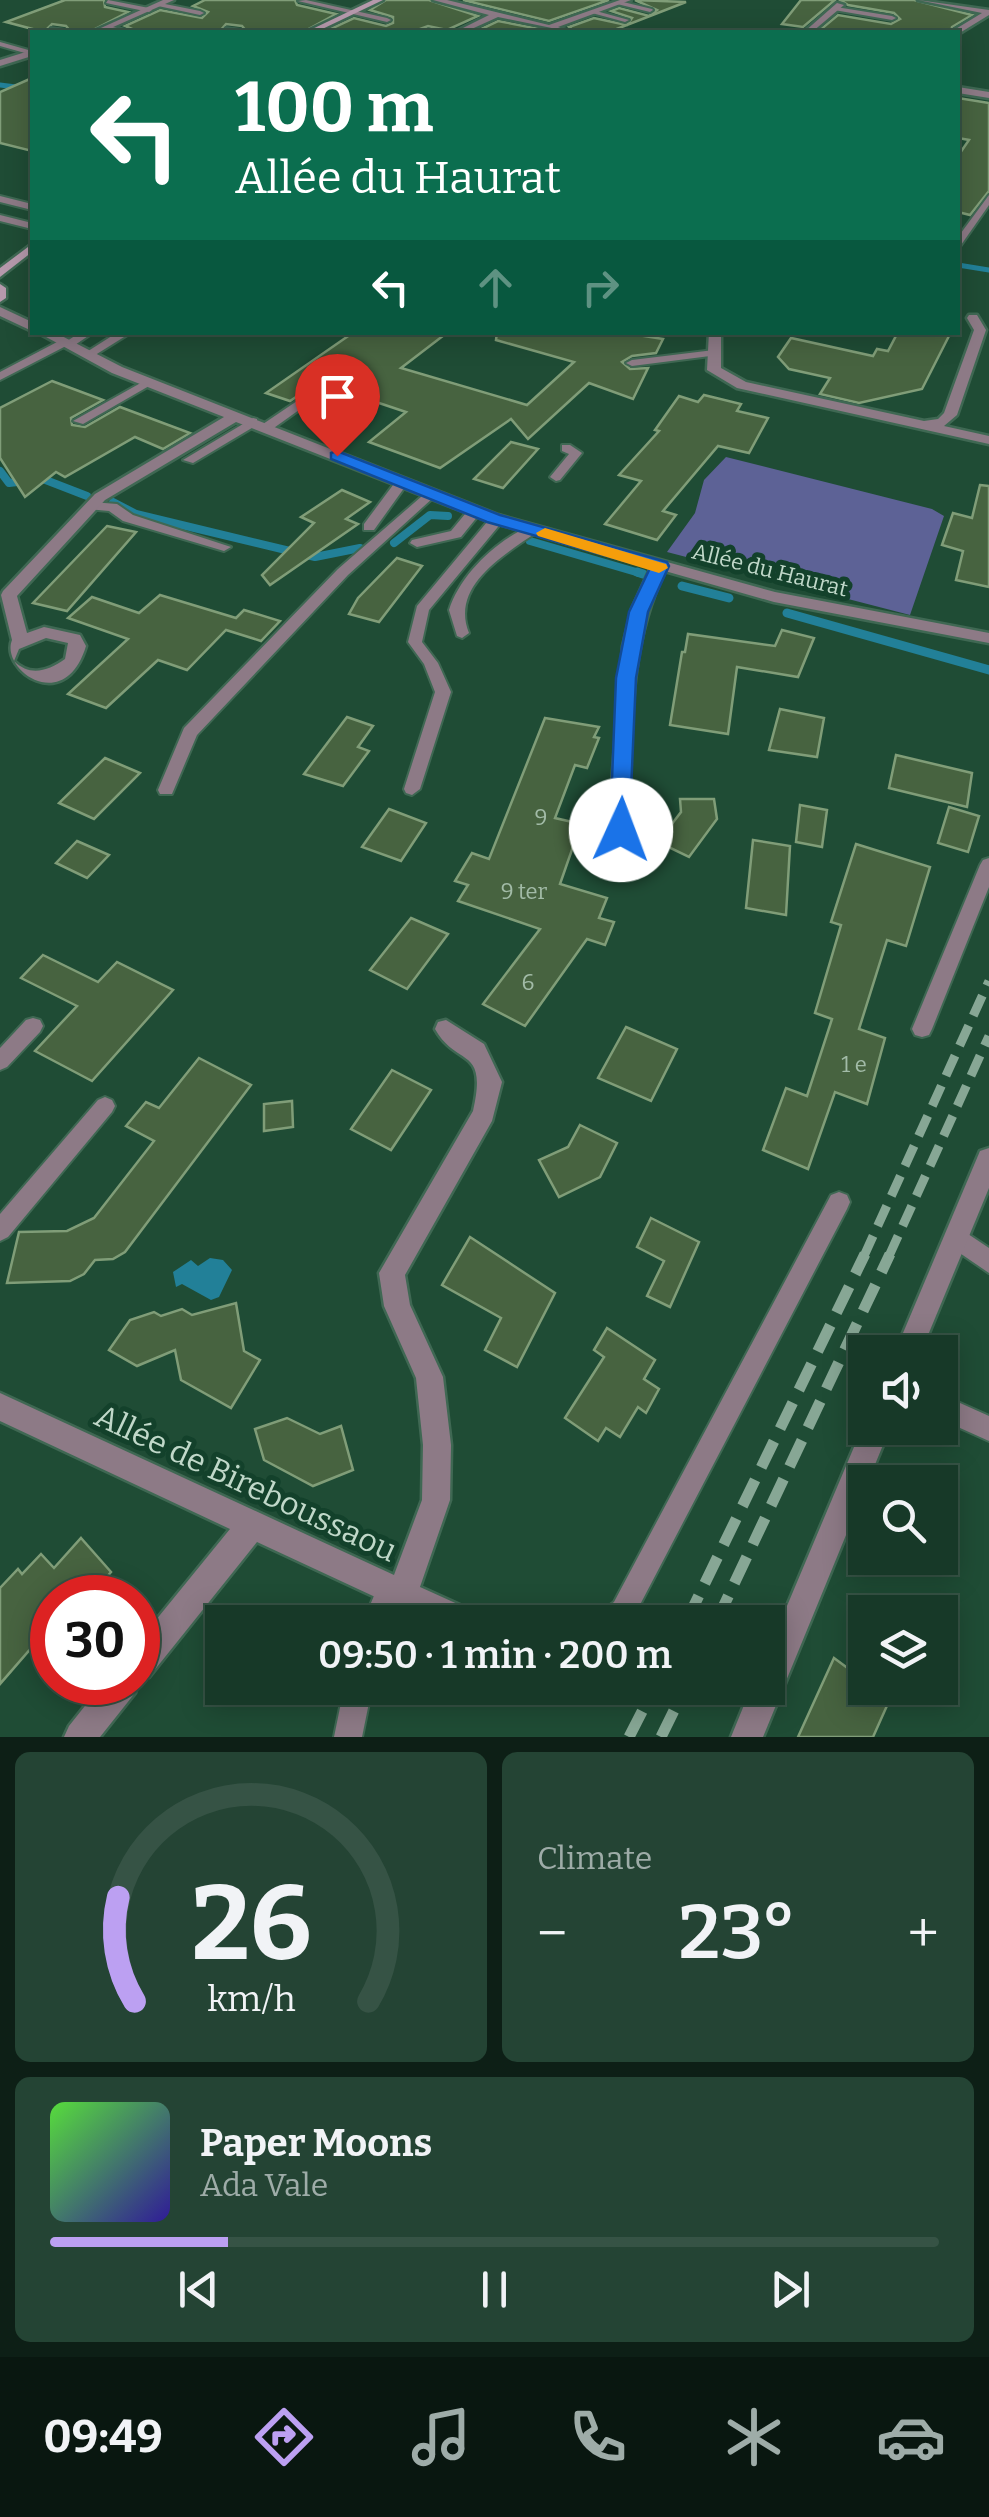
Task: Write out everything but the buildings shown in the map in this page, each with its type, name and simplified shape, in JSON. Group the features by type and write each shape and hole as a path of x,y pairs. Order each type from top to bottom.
{"main road":[{"path":"314,30 379,0"},
{"path":"0,274 5,264 30,247"},
{"path":"0,288 0,298"}],"street":[{"path":"102,30 170,0"},
{"path":"437,0 558,30"},
{"path":"922,0 989,12 960,30"},
{"path":"549,28 623,1"},
{"path":"811,30 838,7"},
{"path":"463,30 499,14"},
{"path":"969,26 989,29"},
{"path":"0,63 30,54"},
{"path":"960,90 989,95"},
{"path":"0,312 30,326"},
{"path":"960,313 989,319"},
{"path":"926,426 942,422 950,415 980,330 973,318"},
{"name":"Allée du Haurat","path":"49,335 150,382 475,512 774,597 989,638"},
{"path":"715,335 714,370 742,385 989,440"},
{"path":"20,640 10,596 100,497 236,415"},
{"path":"615,870 621,830 626,678 638,612 660,566"},
{"path":"396,1591 436,1500 437,1445 429,1378 397,1306 392,1273 484,1114 491,1082 476,1051 446,1029"},
{"path":"915,1335 989,1159"},
{"name":"Allée de Bireboussaou","path":"0,1407 426,1605"},
{"path":"785,1644 869,1445"},
{"path":"160,1639 253,1524"},
{"path":"80,1737 106,1705"},
{"path":"746,1737 759,1705"}],"lane":[{"path":"207,0 244,6"},
{"path":"301,1 388,20"},
{"path":"623,1 650,10"},
{"path":"108,2 149,10"},
{"path":"160,5 200,14"},
{"path":"838,7 892,18"},
{"path":"594,12 625,20"},
{"path":"816,12 827,19"},
{"path":"850,22 869,26"},
{"path":"108,28 120,30"},
{"path":"0,44 30,52"},
{"path":"960,240 989,198"},
{"path":"0,199 30,207"},
{"path":"0,218 30,226"},
{"path":"0,376 84,335"},
{"path":"88,356 122,335"},
{"path":"632,362 714,353"},
{"path":"188,460 335,380"},
{"path":"79,421 150,382"},
{"path":"556,476 576,453 566,448"},
{"path":"369,527 402,484"},
{"path":"166,790 190,732 343,572 430,494"},
{"path":"92,506 112,507 128,518 224,547"},
{"path":"417,542 456,534 475,512"},
{"path":"412,789 443,692 431,664 415,642 422,609 498,519"},
{"path":"462,633 455,612 461,597 479,572 532,529"},
{"path":"922,1029 989,865"},
{"path":"0,1060 33,1026"},
{"path":"0,1230 106,1106"},
{"path":"625,1605 839,1202"},
{"path":"956,1237 989,1262"},
{"path":"958,1414 989,1428"},
{"path":"387,1605 396,1591"},
{"path":"348,1737 355,1705"}],"shaded area":[{"path":"726,457 932,509 944,516 910,615 667,552 695,513 704,480"},
{"path":"210,1258 223,1260 232,1270 219,1297 211,1300 182,1284 176,1287 173,1272 191,1260 198,1266"}],"waterway":[{"path":"0,85 30,89"},
{"path":"960,265 989,270"},
{"path":"0,471 9,483 43,479 87,496"},
{"path":"113,502 136,514 315,557 360,548"},
{"path":"394,543 430,515 448,516"},
{"path":"530,541 643,574 637,572"},
{"path":"682,586 729,598"},
{"name":"Allée du Haurat","path":"787,613 989,670"}],"railway":[{"path":"864,1256 989,981"},
{"path":"889,1256 989,1036"},
{"path":"694,1605 865,1254"},
{"path":"724,1605 890,1254"},
{"path":"629,1737 645,1705"},
{"path":"661,1737 677,1705"}],"slow traffic":[{"path":"545,533 659,568"}],"route":[{"path":"337,456 494,518 660,566 638,612 626,678 621,830"}]}
